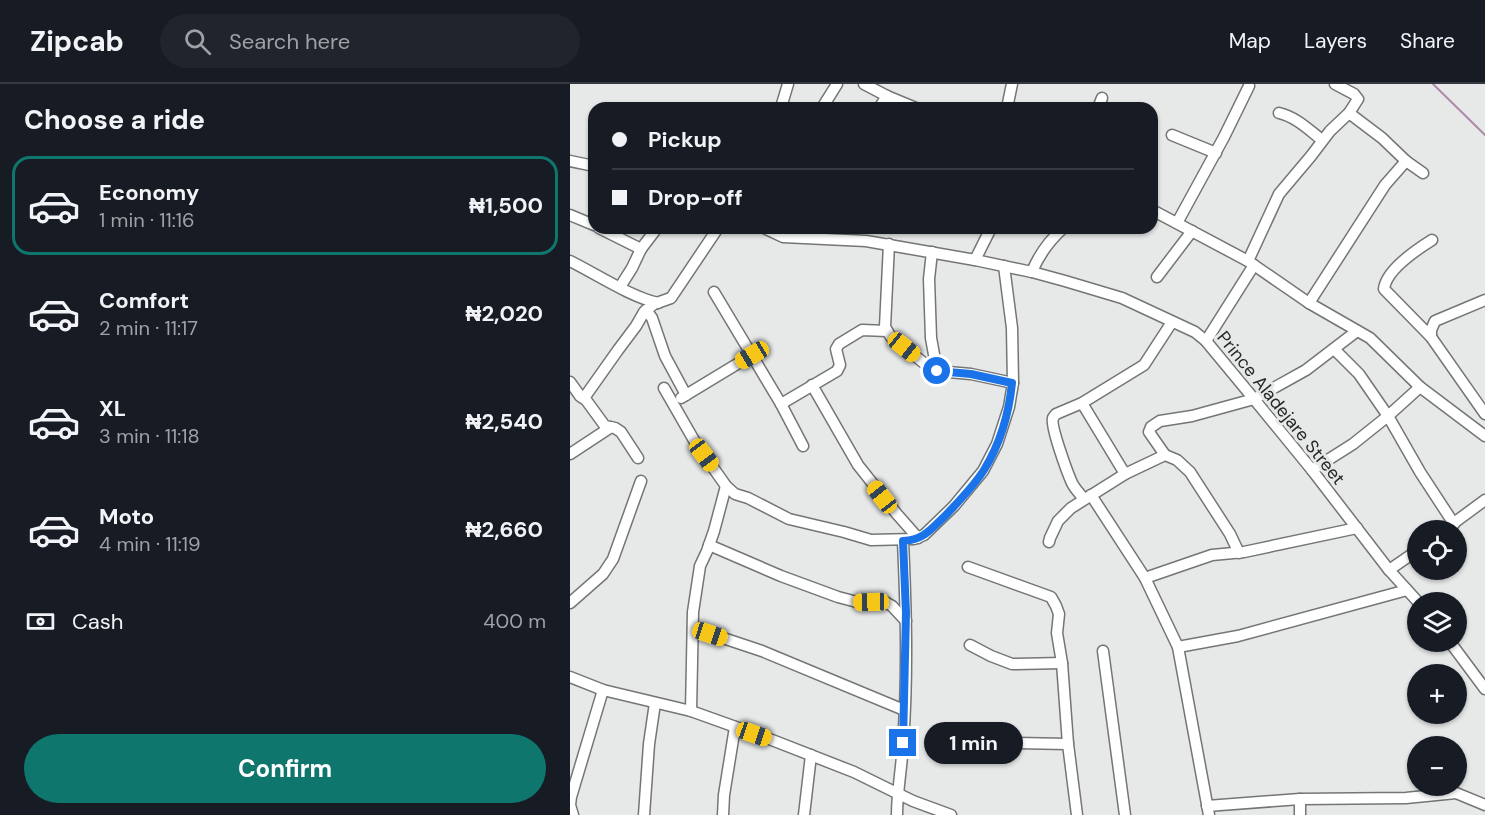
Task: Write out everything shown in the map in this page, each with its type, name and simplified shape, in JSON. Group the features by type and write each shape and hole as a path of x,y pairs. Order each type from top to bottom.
{"street":[{"path":"783,102 788,84"},
{"path":"826,102 837,84"},
{"path":"864,84 902,102"},
{"path":"1008,102 1012,84"},
{"path":"1206,341 1251,263 1279,194 1322,140 1349,113 1358,98 1335,84"},
{"path":"1177,223 1216,153 1249,86"},
{"path":"883,102 887,96"},
{"path":"1279,113 1297,120 1322,140"},
{"path":"1349,113 1382,138 1406,161 1424,173"},
{"path":"1172,135 1216,153"},
{"path":"570,161 588,165"},
{"path":"1309,303 1385,184 1406,161"},
{"path":"1158,213 1251,263 1309,303 1374,341 1420,387 1485,436"},
{"path":"570,215 588,222"},
{"path":"1157,277 1192,231"},
{"path":"611,234 641,249"},
{"path":"620,287 633,268 641,249 652,234"},
{"path":"584,398 645,311 654,304 671,298 714,234"},
{"name":"Prince Aladejare Street","path":"777,234 783,237 889,244 1032,272 1122,298 1195,332 1206,341 1254,399 1407,590"},
{"path":"975,260 988,234"},
{"path":"1032,272 1037,259 1057,234"},
{"path":"1432,240 1418,249 1388,276 1384,289 1431,337 1485,414"},
{"path":"889,244 885,327 891,336 937,371 971,374 1012,383"},
{"path":"932,252 929,279 931,338 937,371"},
{"path":"570,261 620,287 658,303"},
{"path":"664,388 695,442 726,486 735,494 748,498 789,519 871,540 903,541 924,536 954,506 983,471 997,444 1009,407 1012,383 1011,328 1004,266"},
{"path":"714,292 781,404 803,446"},
{"path":"637,295 645,311 652,318 666,356 686,395"},
{"path":"1431,337 1435,321 1485,300"},
{"path":"1172,321 1144,365 1082,403 1056,414 1053,420 1056,438 1073,484 1088,497 1145,578 1178,647 1208,811 1300,800 1406,798 1455,793 1485,805"},
{"path":"781,404 837,371 840,365 837,349 839,344 862,330 887,331"},
{"path":"1239,553 1230,534 1190,472 1177,460 1164,455 1149,429 1160,421 1192,416 1254,399 1305,370 1357,331"},
{"path":"1334,349 1359,374 1388,416 1420,472 1451,520"},
{"path":"673,403 752,355"},
{"path":"570,382 605,426 621,432 638,459"},
{"path":"812,385 858,465 918,538"},
{"path":"1312,470 1353,444 1420,387"},
{"path":"1082,403 1125,474"},
{"path":"570,454 611,427"},
{"path":"1049,542 1058,521 1071,508 1125,474 1164,455"},
{"path":"570,601 603,574 613,559 641,482"},
{"path":"691,711 693,612 699,566 709,545 726,486"},
{"path":"1459,520 1485,500"},
{"path":"1145,578 1212,555 1239,553 1357,528"},
{"path":"897,815 897,793 903,743 906,621 903,541"},
{"path":"709,545 781,576 838,597 857,602 885,602 906,621"},
{"path":"1389,570 1407,557"},
{"path":"968,567 1051,597 1056,606 1059,614 1058,633 1077,815"},
{"path":"1178,647 1238,636 1407,590"},
{"path":"693,628 762,651 904,710"},
{"path":"970,645 1012,664 1062,663"},
{"path":"1103,651 1125,815"},
{"path":"1457,652 1485,689"},
{"path":"570,676 603,690 691,711 735,727 854,772 913,801 951,815"},
{"path":"573,815 570,805 571,797 603,690"},
{"path":"644,815 649,744 656,703"},
{"path":"723,815 735,727"},
{"path":"945,736 1014,743 1068,744"},
{"path":"804,815 811,755"},
{"path":"1300,800 1300,815"}],"waterway":[{"path":"1433,84 1485,135"}],"route":[{"path":"903,743 906,613 903,541 924,536 954,506 983,471 997,444 1009,407 1012,383 971,374 937,371"}]}
